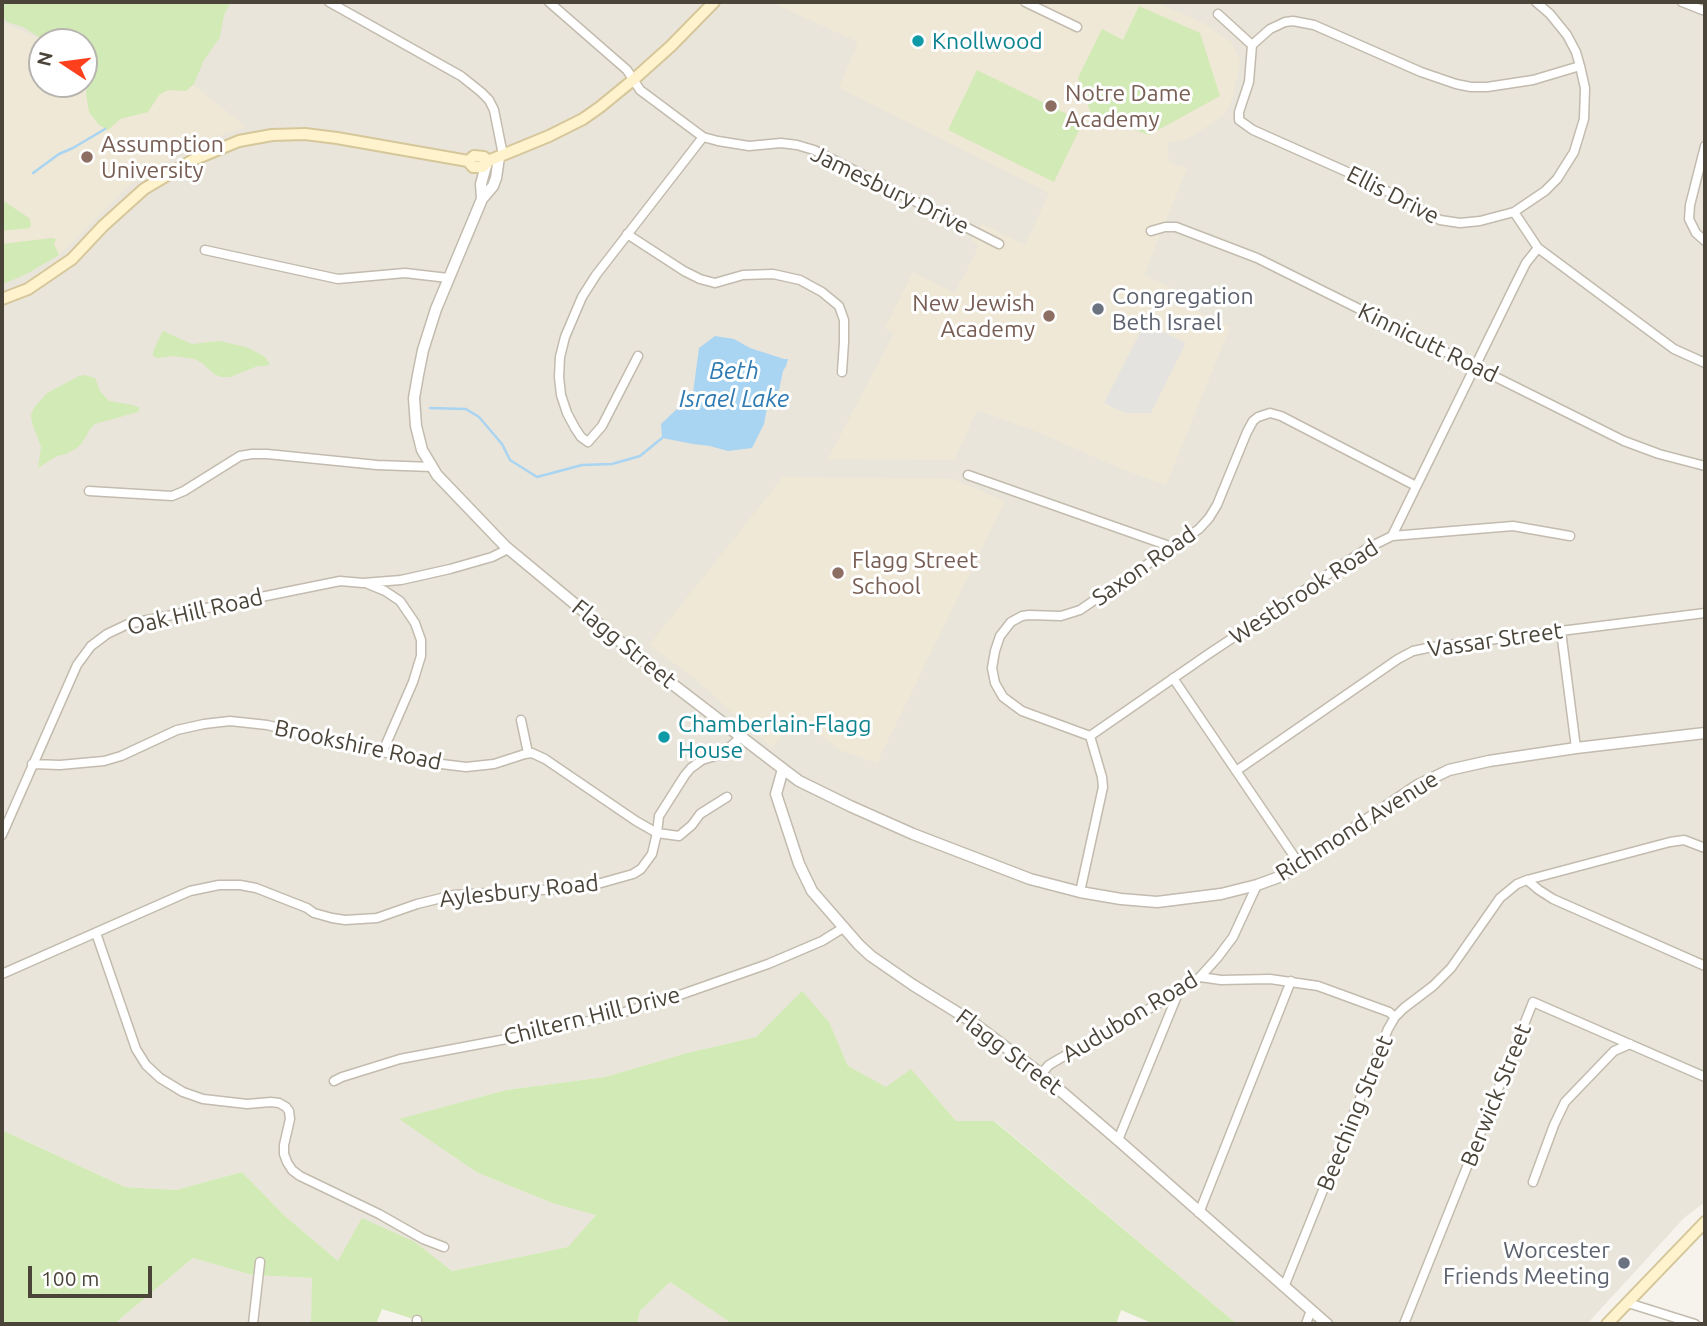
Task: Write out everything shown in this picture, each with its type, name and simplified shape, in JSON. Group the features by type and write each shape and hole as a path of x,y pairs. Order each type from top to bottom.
{"main road":[{"path":"2,299 28,289 72,259 144,189 193,160 239,142 272,135 305,134 468,161 473,167 483,167 488,161 549,136 600,107 671,46 714,2"},
{"path":"1607,1324 1705,1222"}],"street":[{"path":"329,2 461,76 481,92 494,110 501,156"},
{"name":"Jamesbury Drive","path":"549,2 627,70 639,90 703,137 749,146 782,143 814,150 999,244"},
{"path":"1025,2 1077,27"},
{"path":"1539,4 1551,2"},
{"path":"1682,2 1705,11"},
{"name":"Ellis Drive","path":"1252,46 1249,82 1239,120 1253,130 1372,183 1440,220 1460,223 1514,212 1551,185 1567,166 1574,152 1584,119 1585,88 1580,66 1567,34 1539,4"},
{"path":"1218,15 1252,46 1277,25 1302,22 1420,72 1471,87 1533,80 1580,66"},
{"path":"638,356 602,426 588,442 575,428 564,404 559,376 565,337 582,297 596,275 703,137"},
{"path":"1705,146 1689,219 1696,233 1705,241"},
{"name":"Flagg Street","path":"501,156 493,186 482,200 447,278 423,350 414,398 416,426 419,442 432,467 508,549 658,673 783,769 776,794 799,864 812,891 871,956 971,1020 1041,1074 1327,1324"},
{"name":"Flagg Street","path":"482,200 481,184 488,161"},
{"path":"1514,212 1538,248 1674,349 1705,363"},
{"name":"Kinnicutt Road","path":"1151,231 1166,226 1186,229 1257,258 1625,441 1659,454 1705,466"},
{"path":"627,234 684,271 715,284 743,275 774,274 800,280 822,292 839,306 844,320 842,372"},
{"name":"Westbrook Road","path":"1090,736 1355,557 1392,536 1522,271 1538,248"},
{"path":"205,250 338,279 405,274 447,278"},
{"name":"Saxon Road","path":"1090,736 1022,711 1003,697 995,683 992,668 1000,636 1011,622 1022,616 1061,616 1080,610 1199,529 1217,505 1249,426 1258,417 1276,414 1416,486"},
{"path":"89,491 172,496 240,456 251,454 432,467"},
{"path":"968,475 1172,547"},
{"path":"1392,536 1513,526 1570,537"},
{"name":"Oak Hill Road","path":"2,835 81,657 107,634 128,624 340,581 363,583 401,580 492,557 508,549"},
{"path":"363,583 385,591 400,601 415,623 421,640 421,656 413,682 383,751"},
{"name":"Vassar Street","path":"1236,771 1405,654 1432,647 1705,613"},
{"path":"1560,631 1576,748"},
{"path":"1173,678 1300,865"},
{"path":"521,720 528,753 545,759 636,821 657,832 678,836 692,825 700,814 727,797"},
{"name":"Brookshire Road","path":"32,764 60,765 104,761 177,730 217,722 267,725 425,762 466,767 494,764 528,753"},
{"name":"Richmond Avenue","path":"783,769 822,793 914,834 1030,879 1080,892 1157,902 1221,894 1279,877 1418,785 1441,773 1466,765 1576,748 1705,733"},
{"path":"1080,892 1103,787 1090,736"},
{"path":"657,832 659,816 685,775 702,760 722,754 741,737"},
{"name":"Aylesbury Road","path":"2,974 190,891 219,885 240,885 256,888 332,918 377,918 454,895 582,887 624,877 641,869 652,854 657,832"},
{"name":"Beeching Street","path":"1284,1287 1395,1017 1442,977 1459,958 1500,898 1517,884 1527,880 1677,840 1705,848"},
{"path":"1527,880 1553,899 1705,966"},
{"name":"Audubon Road","path":"1041,1074 1049,1065 1200,977 1233,937 1257,885"},
{"name":"Chiltern Hill Drive","path":"334,1081 400,1059 517,1037 611,1016 674,998 768,964 822,941 843,928"},
{"path":"96,933 136,1049 146,1065 160,1079 203,1099 247,1104 271,1102 286,1107 290,1119 284,1154 292,1170 423,1239 444,1247"},
{"path":"1200,977 1221,980 1270,979 1318,986 1389,1012 1395,1017"},
{"path":"1199,1213 1291,981"},
{"path":"1118,1140 1179,991"},
{"name":"Berwick Street","path":"1404,1324 1533,1002 1705,1077"},
{"path":"1533,1182 1565,1102 1614,1051 1630,1044"},
{"path":"253,1324 260,1262"},
{"path":"1628,1303 1695,1324"},
{"path":"1306,1324 1311,1310"}],"shaded area":[{"path":"2,2 1705,2 1705,1202 1684,1218 1587,1324 1237,1324 995,1121 956,1121 911,1070 886,1088 848,1066 829,1023 802,992 756,1037 687,1053 605,1077 506,1090 400,1119 476,1172 552,1203 597,1214 569,1247 452,1271 415,1242 339,1262 285,1216 242,1172 176,1190 125,1187 2,1130"},
{"path":"770,2 1155,2 1203,23 1232,43 1240,61 1233,97 1225,114 1188,139 1167,143 1169,162 1187,168 1144,275 1189,296 1186,305 1230,327 1166,485 977,410 954,460 828,459 894,333 885,328 913,272 955,293 979,246 972,240 982,224 1025,245 1049,193 839,88 858,42"},
{"name":"Assumption University","path":"2,22 28,33 28,98 98,98 98,59 194,85 246,127 185,151 143,176 127,187 59,255 2,285"},
{"path":"1145,323 1186,343 1151,413 1125,413 1104,403"},
{"name":"Flagg Street School","path":"783,477 953,479 1005,501 877,763 840,750 797,718 772,748 694,678 649,645"},
{"path":"193,1258 252,1275 313,1278 311,1324 114,1324"},
{"path":"670,1282 733,1324 637,1324 640,1311"}],"green space":[{"path":"2,2 231,2 224,15 220,37 204,60 194,84 186,91 164,92 148,112 120,119 108,130 99,125 89,112 87,98 98,98 98,28 28,28 28,30 7,22 2,16"},
{"path":"1139,6 1200,33 1220,96 1149,135 1091,113 1078,78 1102,29 1123,40"},
{"path":"977,70 1083,122 1054,182 948,130"},
{"path":"2,200 29,218 30,228 2,231"},
{"path":"56,239 54,244 59,255 2,285 2,244"},
{"path":"163,331 192,344 219,341 246,347 264,356 270,364 230,377 221,377 195,359 173,356 157,358 153,356 153,352"},
{"path":"84,375 95,378 100,391 109,401 140,408 138,412 95,424 77,448 38,468 41,447 32,423 34,408 47,393"},
{"path":"802,991 829,1022 848,1066 886,1087 911,1069 956,1121 994,1121 1237,1324 1154,1324 1121,1310 1116,1324 733,1324 670,1282 640,1311 637,1324 429,1324 382,1309 376,1324 311,1324 312,1278 252,1275 193,1258 114,1324 2,1324 2,1130 125,1187 176,1190 242,1172 285,1216 338,1261 362,1218 415,1242 452,1271 568,1247 596,1215 552,1203 476,1172 399,1119 506,1090 605,1077 687,1053 756,1037"}],"water":[{"name":"Beth Israel Lake","path":"715,336 734,339 750,348 788,359 778,395 768,403 764,424 752,448 728,451 662,438 661,424 678,408 686,408 693,393 699,348"}],"waterway":[{"path":"33,173 59,154 105,129"},
{"path":"430,408 466,409 479,417 502,444 510,460 537,477 582,465 612,464 640,456 662,438"}],"place":[{"name":"Knollwood","path":"918,41"},
{"name":"Notre Dame Academy","path":"1051,106"},
{"name":"Assumption University","path":"87,157"},
{"name":"Congregation Beth Israel","path":"1098,309"},
{"name":"New Jewish Academy","path":"1049,316"},
{"name":"Flagg Street School","path":"838,573"},
{"name":"Chamberlain-Flagg House","path":"664,737"},
{"name":"Worcester Friends Meeting","path":"1624,1263"}]}
